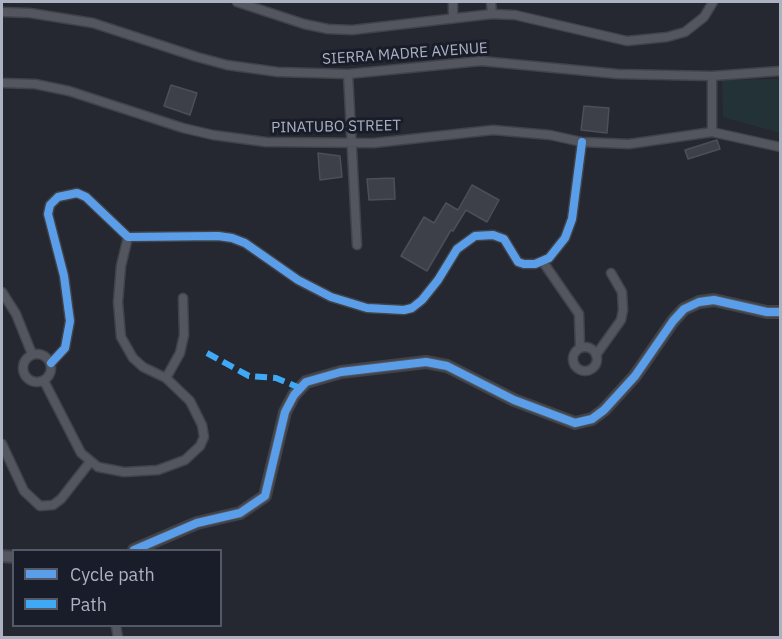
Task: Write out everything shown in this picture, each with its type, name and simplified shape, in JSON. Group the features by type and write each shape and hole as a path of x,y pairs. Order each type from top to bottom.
{"street":[{"path":"30,13 31,2"},
{"path":"242,2 304,24 328,28 352,30 492,14 515,15 627,41 667,37 684,32 704,18 713,2"},
{"path":"453,2 453,17"},
{"path":"491,2 492,14"},
{"name":"SIERRA MADRE AVENUE","path":"2,12 30,13 93,23 227,65 278,72 348,74 481,61 618,74 712,76 780,71"},
{"path":"348,74 357,245"},
{"path":"712,76 712,132 780,147"},
{"name":"PINATUBO STREET","path":"2,83 34,84 69,91 154,119 213,135 266,142 393,141 493,130 550,135 582,142 629,144 712,132"},
{"path":"32,354 23,365 24,374 31,381 44,381 50,375 51,363 66,348 70,321 64,276 48,214 50,205 65,194 77,193 86,197 128,237 218,236 232,238 246,243 298,280 331,297 383,310 412,308 422,300 438,280 457,249 475,236 493,235 504,239 518,262 524,264 543,262 564,238 572,219 582,142"},
{"path":"44,381 81,453 90,462 107,470 143,472 169,466 196,453 204,436 202,425 190,401 166,378 143,367 133,358 121,338 118,302 128,237"},
{"path":"543,262 579,314 580,348 574,354 573,362 582,371 594,367 596,355 621,320 624,310 622,292 611,273"},
{"path":"2,292 16,314 32,354"},
{"path":"166,378 180,353 184,335 183,298"},
{"path":"136,549 197,523 240,513 265,496 285,412 294,395 306,382 341,372 426,362 447,366 514,399 575,423 592,418 604,410 684,309 699,302 714,300 766,312 780,312"},
{"path":"580,348 591,349 596,355"},
{"path":"32,354 41,354 51,363"},
{"path":"2,444 24,490 40,506 53,505 68,494 90,462"}],"shaded area":[{"path":"780,79 780,133 723,117 722,80"}],"building":[{"path":"171,85 197,93 190,115 164,106"},
{"path":"584,106 609,108 607,133 581,130"},
{"path":"717,140 720,149 688,159 685,150"},
{"path":"318,153 340,156 342,177 320,180"},
{"path":"394,178 395,199 369,200 367,179"},
{"path":"472,185 499,200 487,222 466,210 453,231 451,230 427,271 401,256 424,217 434,223 446,203 458,210"}],"marked path":[{"path":"207,353 249,376 276,378 300,388"}],"cycle path":[{"path":"51,363 65,348 70,321 64,276 48,214 50,205 58,197 77,193 86,197 128,237 218,236 232,238 245,243 298,280 331,297 367,308 404,310 412,308 422,300 438,280 457,249 475,236 493,235 504,239 518,262 524,264 535,264 549,258 565,238 572,219 582,142"},
{"path":"136,549 197,523 240,513 265,496 285,412 294,395 306,382 341,372 426,362 447,366 514,400 575,423 592,419 604,410 635,376 684,309 699,302 714,300 767,312 780,312"}]}
